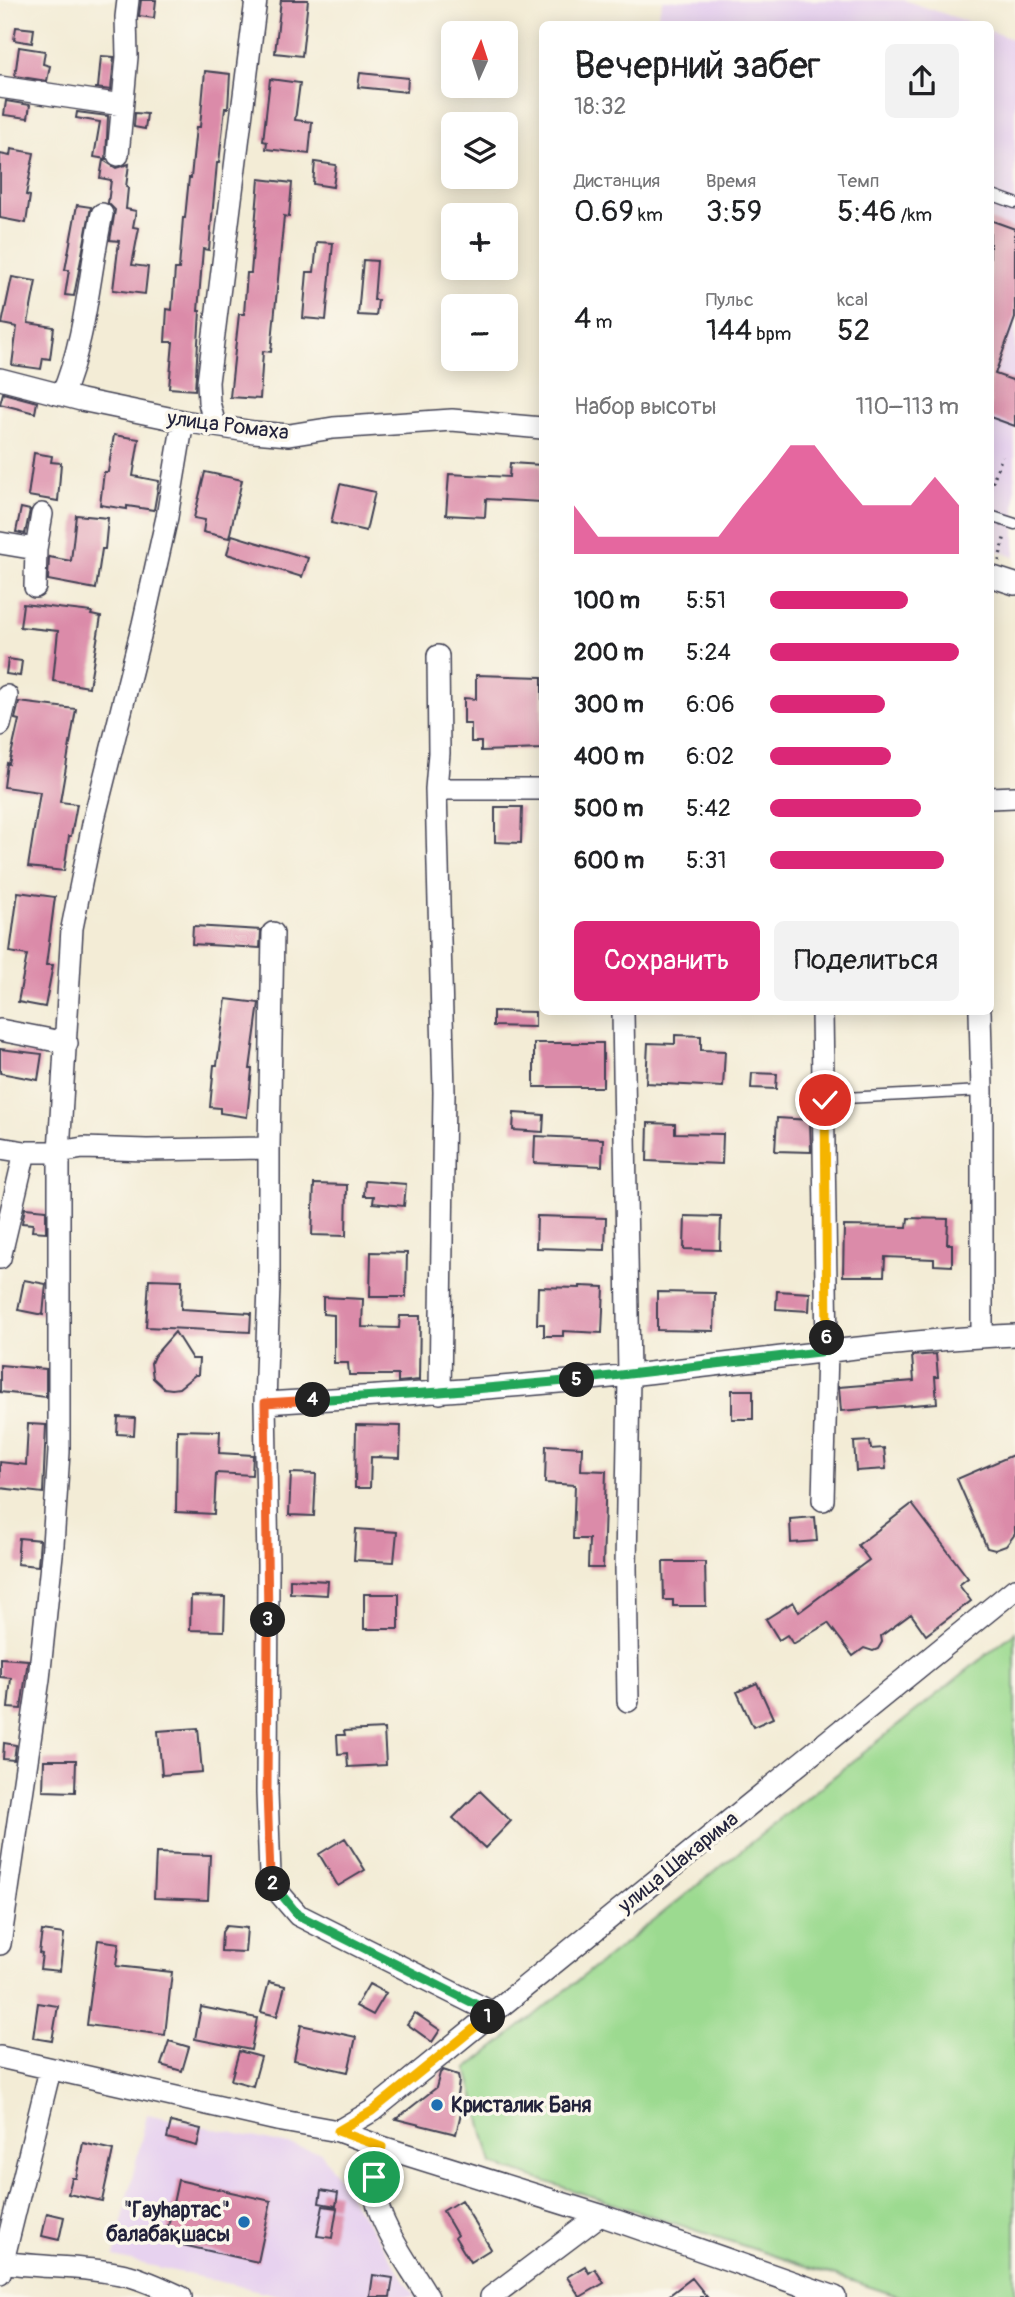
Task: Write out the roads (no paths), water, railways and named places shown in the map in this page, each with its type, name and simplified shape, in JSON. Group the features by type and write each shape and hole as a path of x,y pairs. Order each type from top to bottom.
{"street":[{"path":"118,155 127,57 128,0"},
{"path":"215,426 209,402 208,382 256,0"},
{"path":"0,87 122,105"},
{"path":"62,395 81,330 102,214"},
{"name":"улица Ромаха","path":"0,379 183,421 289,435 333,428 452,420 539,428"},
{"path":"0,1944 9,1828 39,1679 54,1531 58,1452 59,1153 72,928 82,871 167,517 183,421"},
{"path":"35,587 36,549 42,514"},
{"path":"0,543 36,549"},
{"path":"438,656 439,753 436,789 444,1093 440,1392"},
{"path":"0,725 7,696"},
{"path":"436,789 539,789"},
{"path":"994,798 1015,797"},
{"path":"273,933 265,1403 268,1565 267,1793 270,1875 274,1887 298,1915 493,2013"},
{"path":"623,1015 629,1375 626,1568 628,1701"},
{"path":"822,1015 827,1351 823,1500"},
{"path":"980,1015 982,1336"},
{"path":"0,1030 67,1043"},
{"path":"0,1148 59,1153 83,1148 111,1147 147,1150 268,1147"},
{"path":"0,1258 25,1152"},
{"path":"265,1403 440,1392 629,1375 827,1351 1015,1335"},
{"name":"улица Шакарима","path":"338,2131 372,2111 1015,1589"},
{"path":"0,2057 263,2117 338,2131 600,2215 835,2297"},
{"path":"50,2070 1,2266 102,2271 156,2285 181,2297"},
{"path":"382,2147 373,2189 386,2226 428,2297"},
{"path":"491,2297 600,2215"}],"lane":[{"path":"994,196 1015,204"},
{"path":"994,517 1011,523"},
{"path":"825,1100 982,1091"}],"place":[{"name":"Кристалик Баня","path":"437,2105"},
{"name":"\"Гауһартас\" балабақшасы","path":"244,2222"}]}
